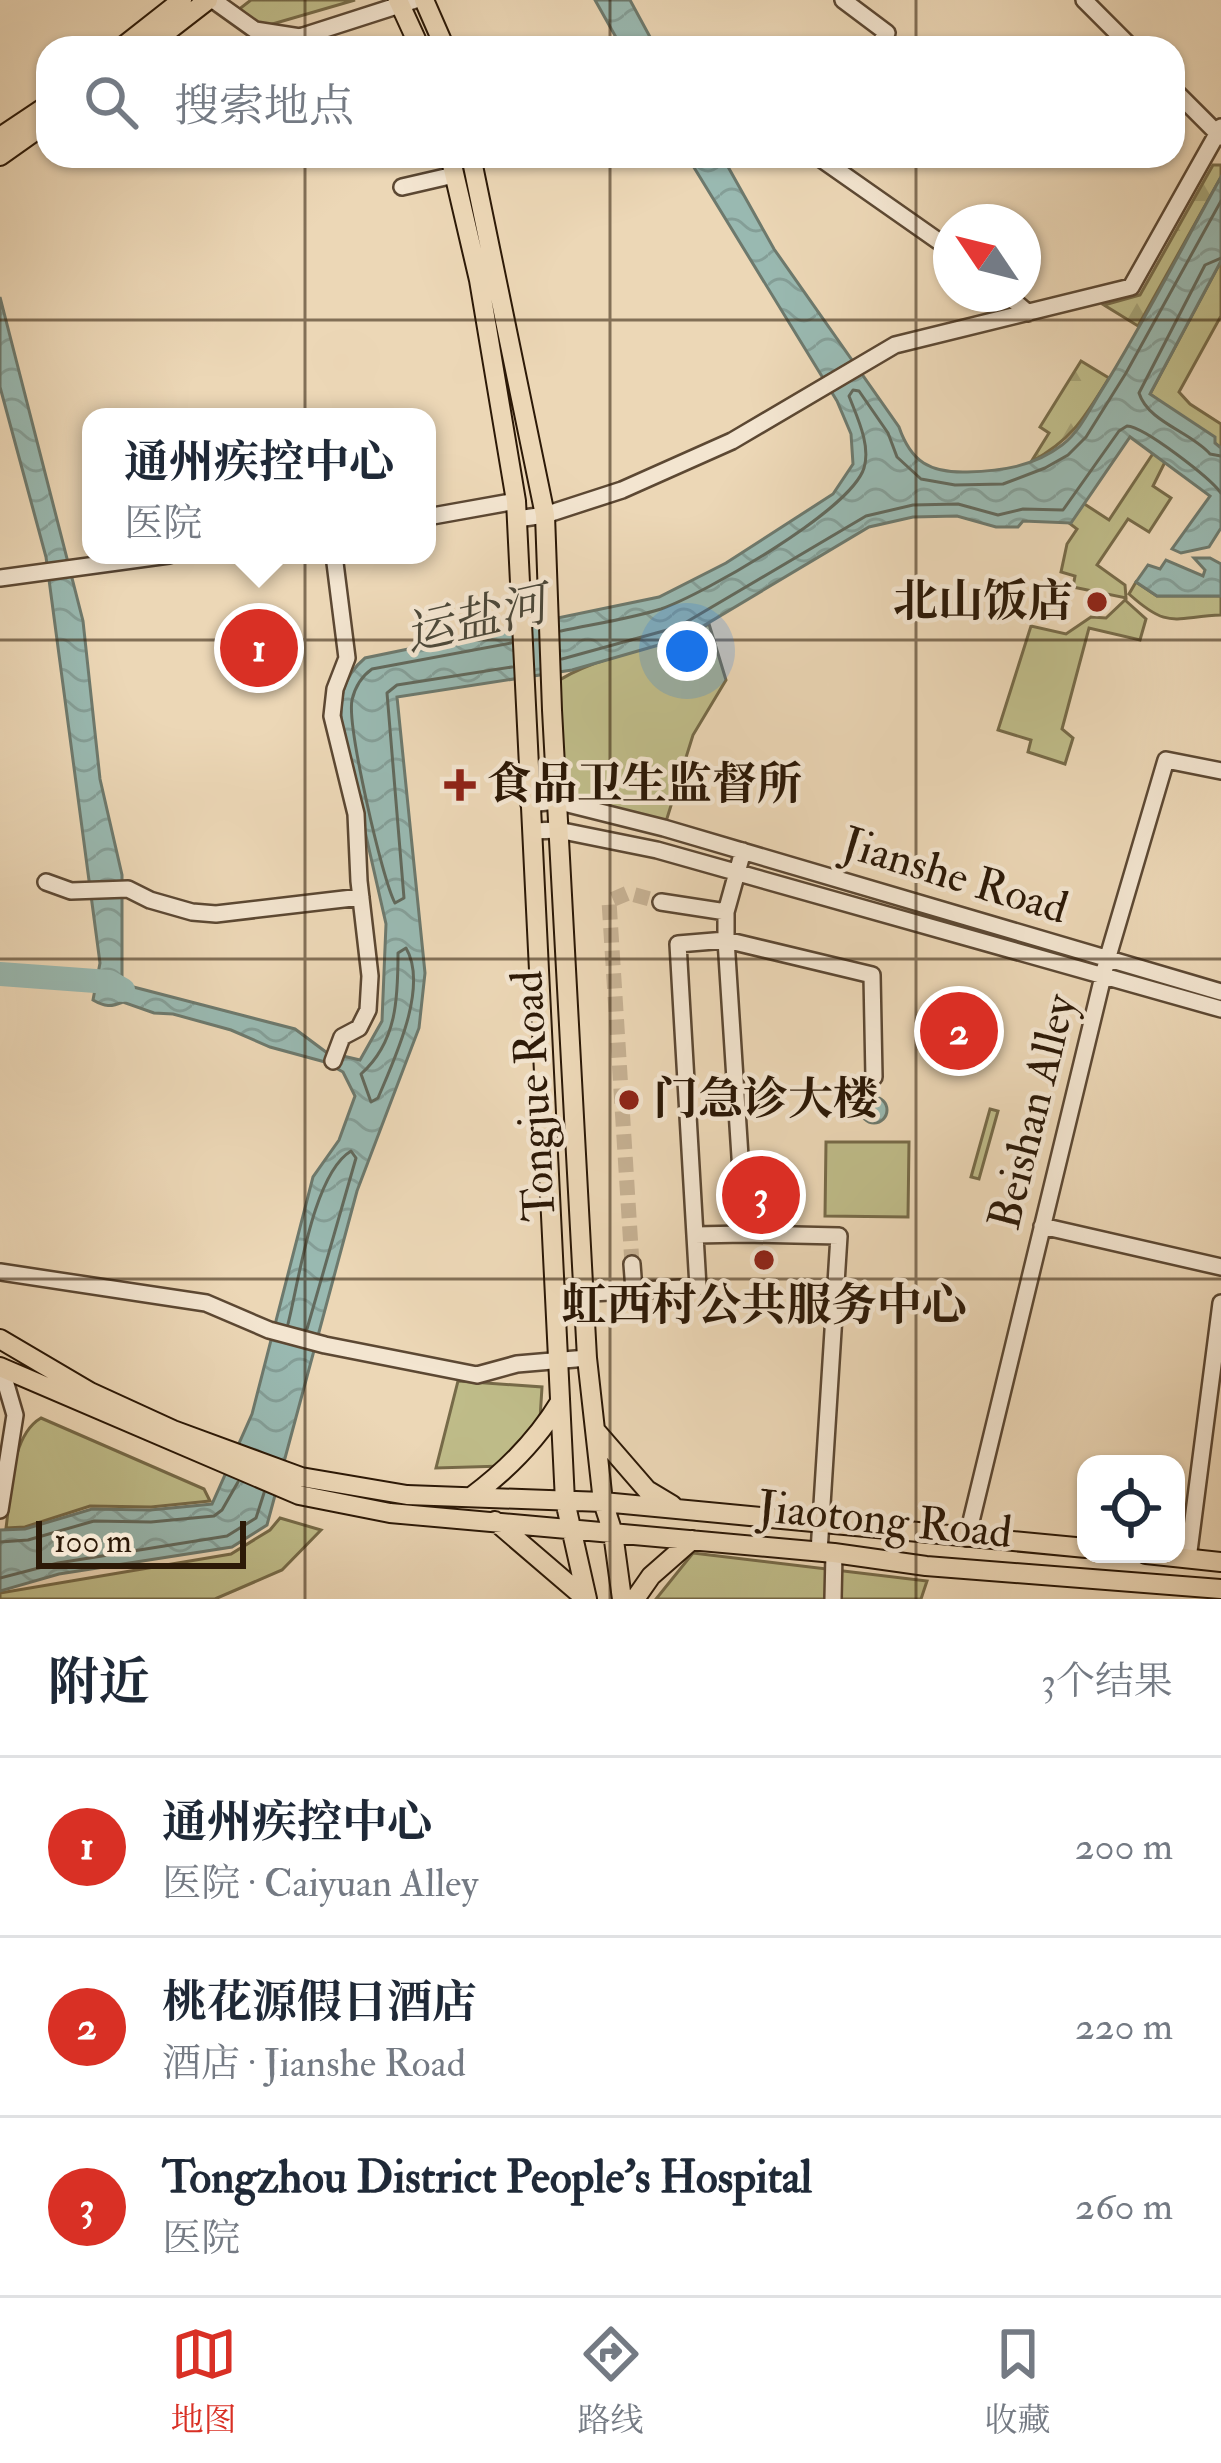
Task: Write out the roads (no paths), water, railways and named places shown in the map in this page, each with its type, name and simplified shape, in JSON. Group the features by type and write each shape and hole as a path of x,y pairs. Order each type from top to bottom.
{"main road":[{"path":"136,36 182,0"},
{"path":"162,36 211,0"},
{"path":"410,1 417,36"},
{"path":"410,1 436,36"},
{"path":"0,137 36,113"},
{"path":"0,156 36,130"},
{"path":"452,168 517,510"},
{"path":"474,168 545,515"},
{"name":"Tongjue Road","path":"517,510 565,1501 570,1527"},
{"name":"Tongjue Road","path":"545,515 587,1358 603,1502 613,1533"},
{"path":"1,1334 0,1369 300,1486"},
{"path":"1,1334 91,1392 223,1457"},
{"path":"471,1497 501,1475 547,1424 560,1402"},
{"path":"596,1430 647,1490 682,1510"},
{"name":"Jiaotong Road","path":"300,1486 603,1502 1077,1547"},
{"name":"Jiaotong Road","path":"300,1486 389,1513 827,1552 926,1566 1221,1588"},
{"path":"495,1521 586,1599"},
{"path":"570,1527 586,1599"},
{"path":"613,1533 622,1599"},
{"path":"635,1599 651,1576 692,1540"},
{"path":"1185,1559 1221,1562"}],"street":[{"path":"211,0 255,30 294,36"},
{"path":"843,0 884,36"},
{"path":"1084,0 1120,36"},
{"path":"303,36 410,1"},
{"path":"436,516 517,510 545,515 622,490 733,441 895,345 1131,286 1220,132 1185,100"},
{"path":"402,187 447,168"},
{"path":"834,168 933,237"},
{"path":"0,578 99,564"},
{"path":"332,1061 342,1037 359,1028 368,1010 370,976 356,814 332,716 334,689 347,658 335,564"},
{"name":"Beishan Alley","path":"967,1538 1105,967 1166,760 1221,771"},
{"name":"Jianshe Road","path":"529,804 556,801 743,851 1221,1009"},
{"name":"Jianshe Road","path":"533,831 558,830 657,850 1105,967 1221,992"},
{"path":"743,851 726,912 726,940 745,1234"},
{"path":"46,883 71,891 128,889 192,912 216,914 361,897"},
{"path":"661,902 726,912"},
{"path":"556,1295 698,1287 678,944 726,940 872,975 874,1077"},
{"path":"1042,1226 1221,1267"},
{"path":"695,1235 839,1236 827,1552 833,1599"},
{"path":"632,1264 634,1290"},
{"path":"0,1272 206,1303 269,1330 477,1376 517,1364 587,1358"},
{"path":"1188,1559 1221,1303"},
{"path":"0,1369 15,1415 0,1510"}],"water":[{"path":"595,0 630,0 650,36 615,36"},
{"path":"694,168 729,168 774,249 899,427 909,449 924,463 954,472 1028,463 1074,434 1132,340 1221,177 1221,261 1150,394 1215,437 1221,448 1221,528 1209,547 1181,553 1172,549 1210,496 1130,437 1071,523 1023,521 1018,527 996,527 957,516 913,517 869,527 683,638 572,670 397,697 425,973 419,1028 357,1191 267,1525 232,1547 59,1574 0,1591 0,1530 25,1529 92,1509 212,1504 252,1414 313,1177 339,1140 355,1096 343,1072 325,1062 173,1014 93,1000 100,963 46,557 0,387 0,297 83,621 100,779 122,875 122,984 295,1029 326,1052 360,1060 382,1021 386,924 342,730 343,690 351,673 365,658 659,597 726,563 833,494 853,464 851,434 837,401"},
{"path":"1194,558 1221,564 1221,596 1157,596 1136,582 1148,565 1160,569 1166,560 1203,576 1205,570"},
{"path":"874,1097 884,1100 884,1120 874,1123 864,1120 861,1110 864,1100"}],"waterway":[{"path":"0,974 109,982 123,990"}],"tunnel":[{"path":"632,1264 609,901 628,893 661,902"}],"place":[{"name":"北山饭店","path":"1097,602"},
{"name":"通州疾控中心","path":"259,648"},
{"name":"食品卫生监督所","path":"460,785"},
{"name":"桃花源假日酒店","path":"959,1031"},
{"name":"门急诊大楼","path":"629,1100"},
{"name":"Tongzhou District People's Hospital","path":"761,1195"},
{"name":"虹西村公共服务中心","path":"764,1260"}],"water label":[{"name":"运盐河","path":"476,620"}]}
